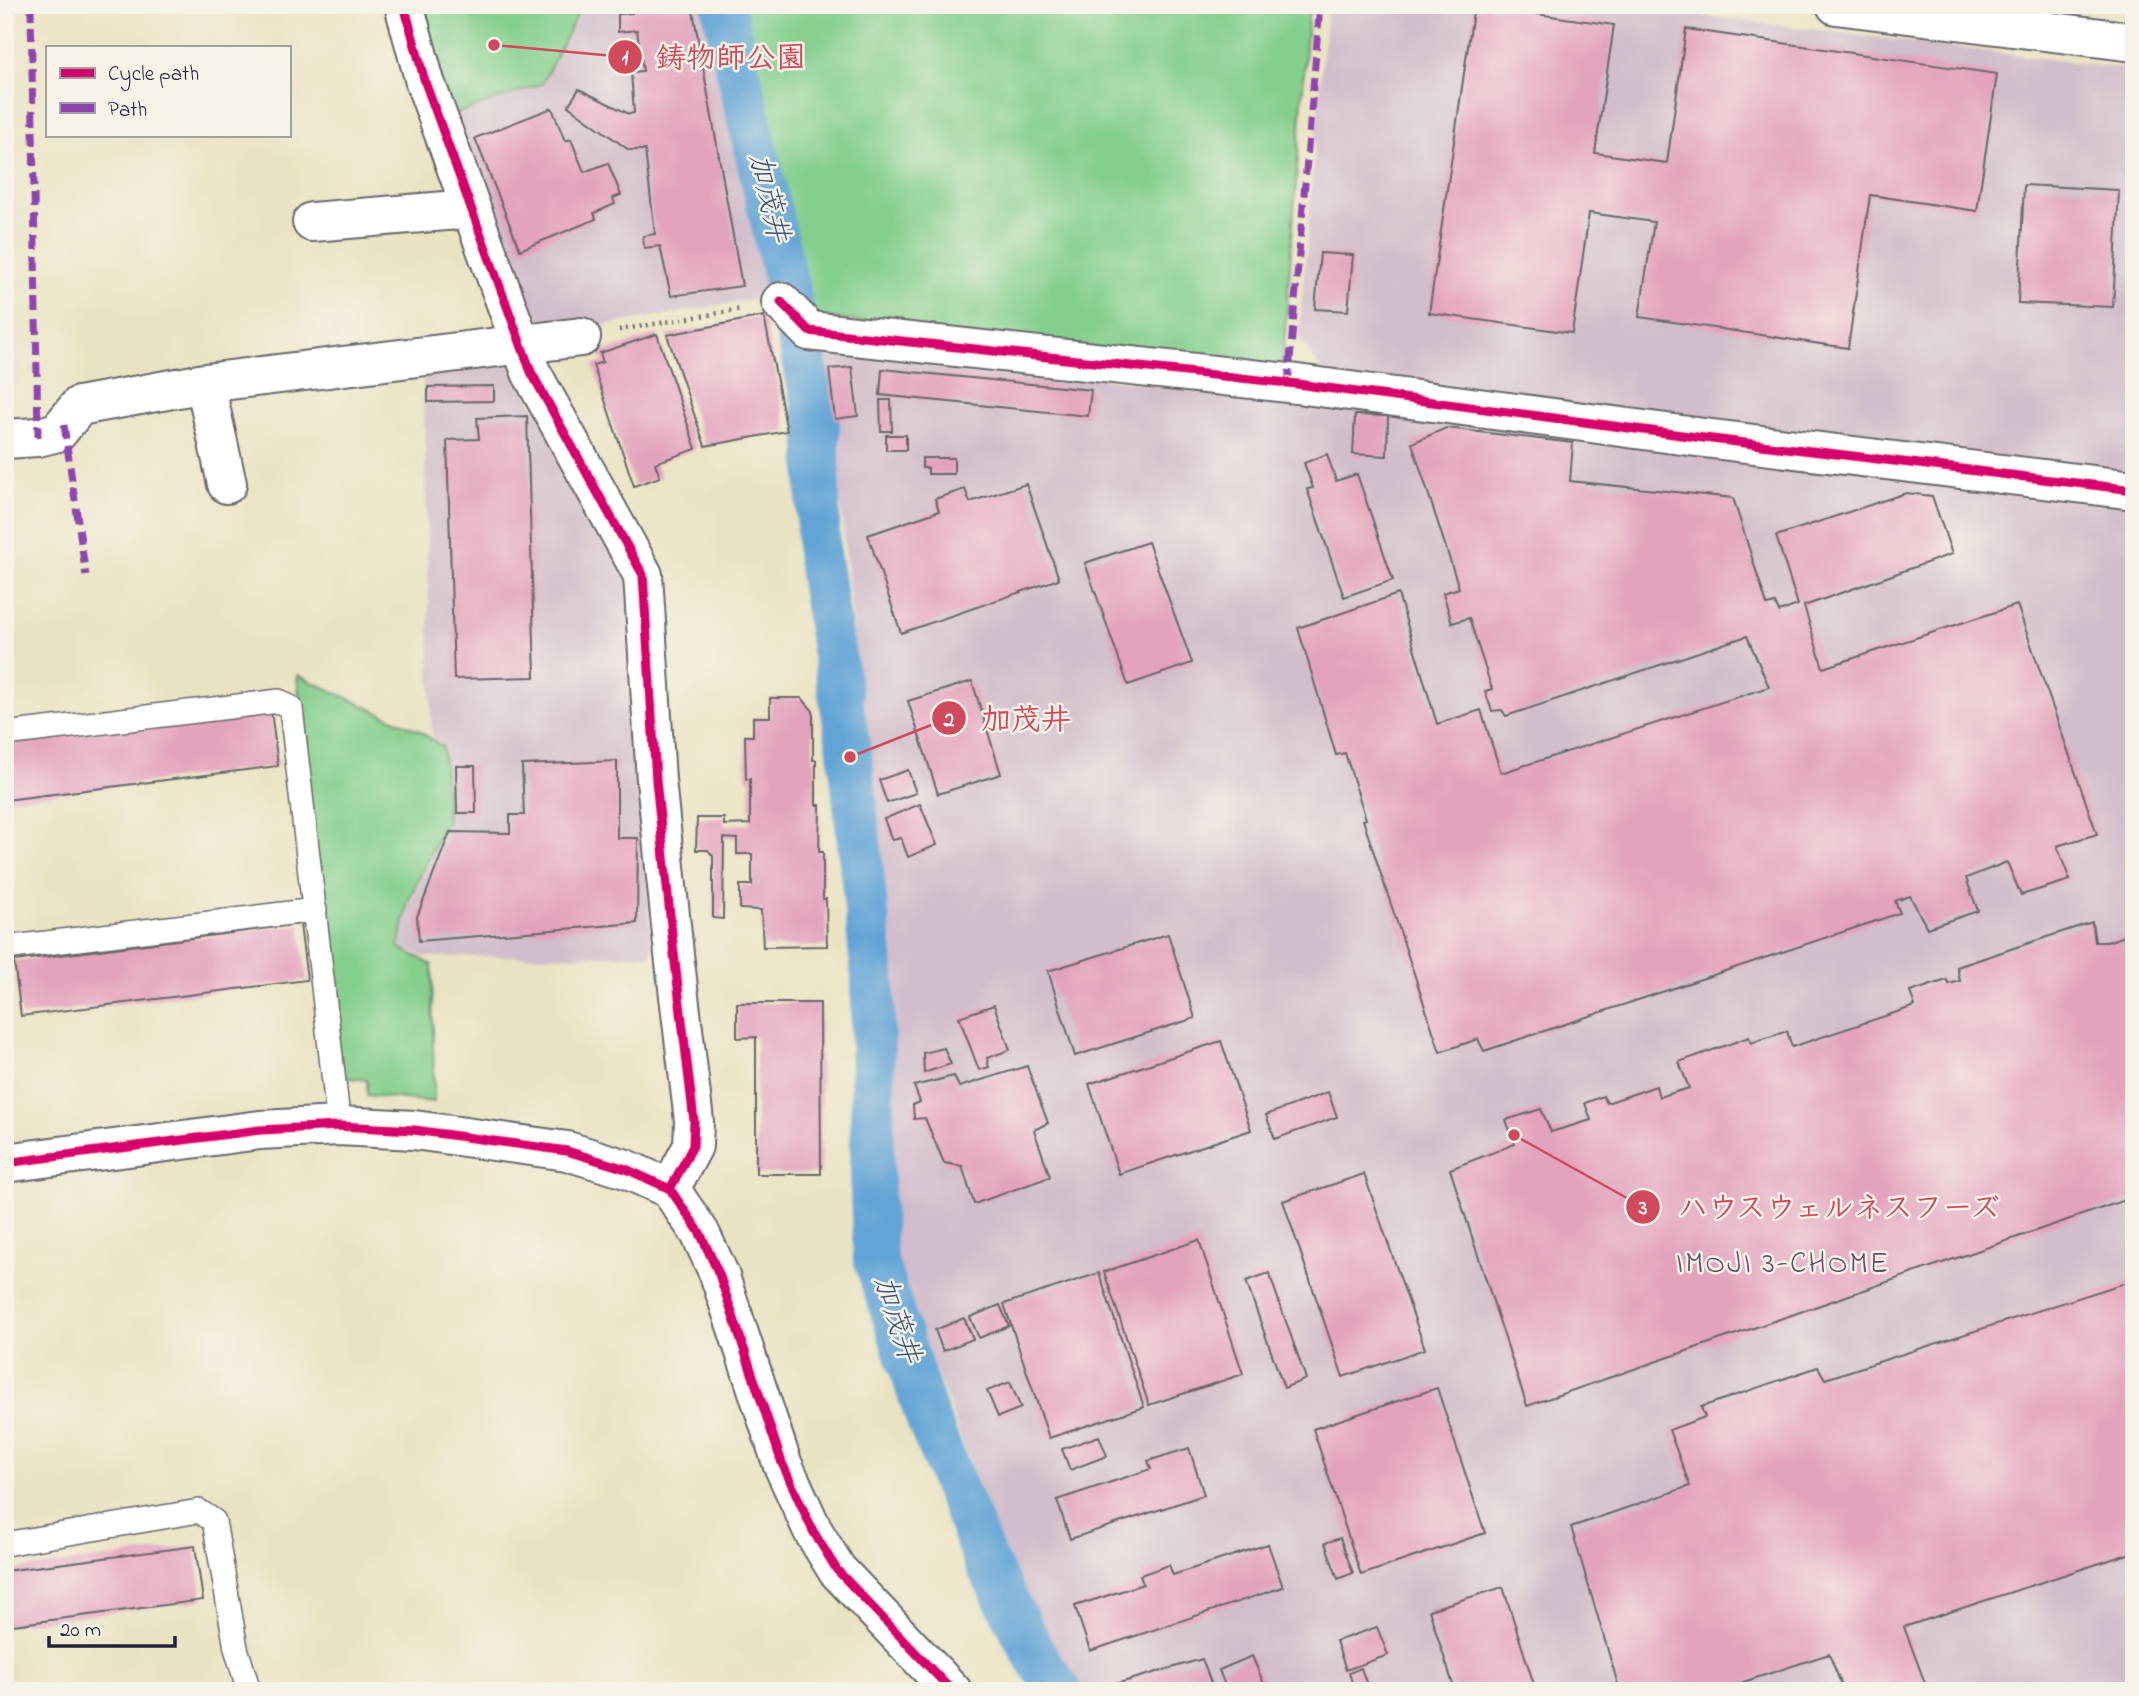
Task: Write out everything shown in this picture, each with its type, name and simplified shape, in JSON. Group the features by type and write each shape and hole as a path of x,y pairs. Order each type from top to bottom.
{"street":[{"path":"404,5 425,82 531,372 643,575 658,793 674,954 695,1121 693,1146 670,1189"},
{"path":"1836,5 2134,42"},
{"path":"312,222 470,209"},
{"path":"780,302 809,331 1297,384 1704,438 2134,490"},
{"path":"5,439 38,437 58,432 79,406 205,383 581,337"},
{"path":"205,383 228,484"},
{"path":"5,1163 260,1130 340,1126 414,1129 568,1151 626,1169 670,1189 700,1233 719,1274 782,1463 813,1531 836,1570 952,1691"}],"lane":[{"path":"5,734 279,701 291,708 340,1126"},
{"path":"5,948 315,911"},
{"path":"5,1544 199,1511 214,1521 236,1648 249,1691"}],"path":[{"path":"581,337 780,302"}],"shaded area":[{"path":"5,5 14,5 17,384 5,394"},
{"path":"585,5 713,5 771,290 756,299 548,335 533,333 452,118 543,85"},
{"path":"1327,5 1617,5 2134,70 2134,482 1330,381 1299,338"},
{"path":"805,342 2134,505 2134,1691 1083,1691 1075,1682 1011,1572 895,1260 892,1009 834,438"},
{"path":"510,362 630,580 652,955 425,957 401,946 409,906 449,821 445,746 432,736 423,372"}],"green space":[{"path":"413,5 582,5 542,84 453,115"},
{"path":"728,5 1309,5 1282,374 798,314"},
{"path":"297,675 420,731 443,747 447,820 408,902 399,947 432,965 434,1102 367,1095 367,1080 336,1076"}],"building":[{"path":"631,5 692,5 742,286 671,296 660,246 644,248 643,236 655,234 645,150 629,150 568,106 579,89 629,114 634,113 631,72 643,71 637,30 618,32 618,14 632,13"},
{"path":"1474,5 1614,25 1595,153 1667,163 1686,29 1997,74 1977,211 1870,195 1848,348 1639,317 1654,222 1589,213 1572,333 1429,313"},
{"path":"552,108 565,141 571,139 584,172 608,163 621,195 613,198 615,204 594,213 596,219 520,250 475,138"},
{"path":"2024,185 2119,190 2113,307 2018,303"},
{"path":"1320,253 1353,255 1348,311 1315,309"},
{"path":"764,316 787,431 705,446 667,335"},
{"path":"657,334 696,449 655,463 660,477 634,486 593,365 603,362 600,353"},
{"path":"852,367 858,416 835,419 829,369"},
{"path":"882,369 1091,390 1088,416 880,395"},
{"path":"494,386 494,401 428,402 428,387"},
{"path":"880,400 891,400 892,431 881,431"},
{"path":"1355,415 1388,416 1387,456 1353,454"},
{"path":"527,416 535,677 454,679 447,440 479,439 477,418"},
{"path":"1446,428 1573,443 1570,481 1733,498 1767,605 1775,603 1779,612 1798,605 1776,536 1906,493 1932,496 1952,554 1804,606 1823,668 2017,605 2097,834 2057,846 2070,880 2021,895 2007,862 1966,878 1978,911 1927,928 1910,896 1895,901 1900,913 1484,1051 1478,1039 1440,1052 1363,820 1366,819 1345,753 1336,755 1298,628 1398,594 1437,724 1481,710 1501,773 1769,687 1747,636 1506,716 1502,710 1492,711 1485,691 1492,689 1469,618 1452,623 1443,593 1459,588 1412,443"},
{"path":"886,435 906,435 906,450 886,450"},
{"path":"1327,454 1336,481 1357,474 1393,580 1344,597 1307,489 1313,488 1304,463"},
{"path":"922,458 954,458 954,474 928,474 928,468 922,468"},
{"path":"1026,484 1059,579 901,633 868,535 939,511 935,499 965,489 970,502"},
{"path":"1148,542 1192,663 1128,685 1085,563"},
{"path":"972,681 1001,774 938,794 908,701"},
{"path":"770,698 802,698 813,711 813,760 816,760 816,805 820,805 819,852 823,852 827,946 763,947 761,910 740,909 740,885 752,885 752,854 737,854 737,839 724,838 723,919 713,918 713,856 708,850 696,850 697,818 724,818 724,825 750,824 750,779 746,779 745,736 753,736 753,717 770,717"},
{"path":"271,710 278,766 5,800 5,743"},
{"path":"617,761 617,838 638,838 637,923 419,941 417,917 450,832 510,833 510,815 524,815 522,765"},
{"path":"456,766 475,766 476,813 457,813"},
{"path":"908,770 916,793 887,803 879,780"},
{"path":"920,804 937,845 908,857 901,838 892,840 884,819"},
{"path":"2092,922 2095,942 2107,942 2134,933 2134,1197 1527,1406 1450,1169 1515,1144 1506,1120 1541,1109 1551,1132 1591,1120 1585,1103 1603,1096 1607,1103 1656,1086 1659,1097 1689,1088 1679,1062 1749,1037 1751,1043 1787,1031 1792,1047 1915,1006 1910,992 1947,980 1949,984 1960,981 1957,967"},
{"path":"300,924 307,980 21,1016 14,961"},
{"path":"1168,934 1195,1018 1075,1056 1048,971"},
{"path":"737,1003 820,1003 821,1174 756,1174 756,1037 737,1038"},
{"path":"994,1005 1010,1050 987,1058 989,1067 979,1070 959,1017"},
{"path":"1221,1041 1251,1130 1119,1174 1089,1084"},
{"path":"944,1048 951,1064 924,1073 923,1053"},
{"path":"1027,1066 1048,1123 1034,1130 1050,1177 974,1204 962,1166 944,1163 925,1118 914,1119 913,1105 920,1102 914,1086 954,1076 959,1087"},
{"path":"1328,1092 1337,1117 1275,1139 1266,1115"},
{"path":"1364,1174 1425,1349 1343,1377 1283,1201"},
{"path":"1199,1240 1243,1374 1149,1405 1104,1272"},
{"path":"1099,1273 1144,1407 1049,1438 1004,1304"},
{"path":"1269,1273 1306,1379 1284,1388 1246,1281"},
{"path":"2134,1280 2134,1552 1904,1627 1928,1691 1844,1691 1829,1654 1716,1691 1620,1691 1571,1527 1690,1486 1669,1430 1705,1417 1701,1407 1818,1367 1825,1379"},
{"path":"1000,1305 1009,1326 979,1338 970,1317"},
{"path":"964,1318 973,1339 943,1351 935,1330"},
{"path":"1010,1382 1021,1408 998,1417 987,1391"},
{"path":"1437,1388 1485,1533 1361,1575 1313,1429"},
{"path":"1099,1436 1107,1456 1070,1470 1062,1449"},
{"path":"1189,1448 1204,1495 1070,1539 1057,1500 1151,1469 1148,1461"},
{"path":"1340,1538 1353,1573 1338,1579 1325,1543"},
{"path":"1268,1544 1283,1587 1090,1651 1075,1606 1143,1584 1140,1575 1169,1565 1173,1575"},
{"path":"195,1546 203,1600 5,1626 5,1571"},
{"path":"1503,1587 1536,1691 1455,1691 1429,1610"},
{"path":"1377,1627 1388,1655 1346,1670 1336,1641"},
{"path":"1252,1656 1267,1691 1227,1691 1219,1670"},
{"path":"1202,1659 1214,1691 1110,1691 1109,1686"},
{"path":"1361,1668 1369,1691 1355,1691 1349,1673"}],"waterway":[{"name":"加茂井","path":"723,5 818,423 818,553 850,757 873,976 872,1190 875,1259 927,1417 985,1560 1037,1659 1060,1691"}],"marked path":[{"path":"31,5 38,437"},
{"path":"1288,384 1320,5"},
{"path":"64,425 86,576"}],"cycle path":[{"path":"404,5 425,82 531,372 643,575 656,780 694,1121 693,1146 670,1189"},
{"path":"781,302 809,331 1297,384 1704,438 2134,490"},
{"path":"5,1163 260,1130 339,1126 414,1130 567,1151 626,1169 670,1189 700,1233 719,1274 782,1463 813,1531 837,1570 952,1691"}],"place":[{"name":"鋳物師公園","path":"494,45"},
{"name":"加茂井","path":"850,757"},
{"name":"ハウスウェルネスフーズ","path":"1514,1135"}],"district":[{"name":"IMOJI 3-CHOME","path":"1783,1265"}]}
